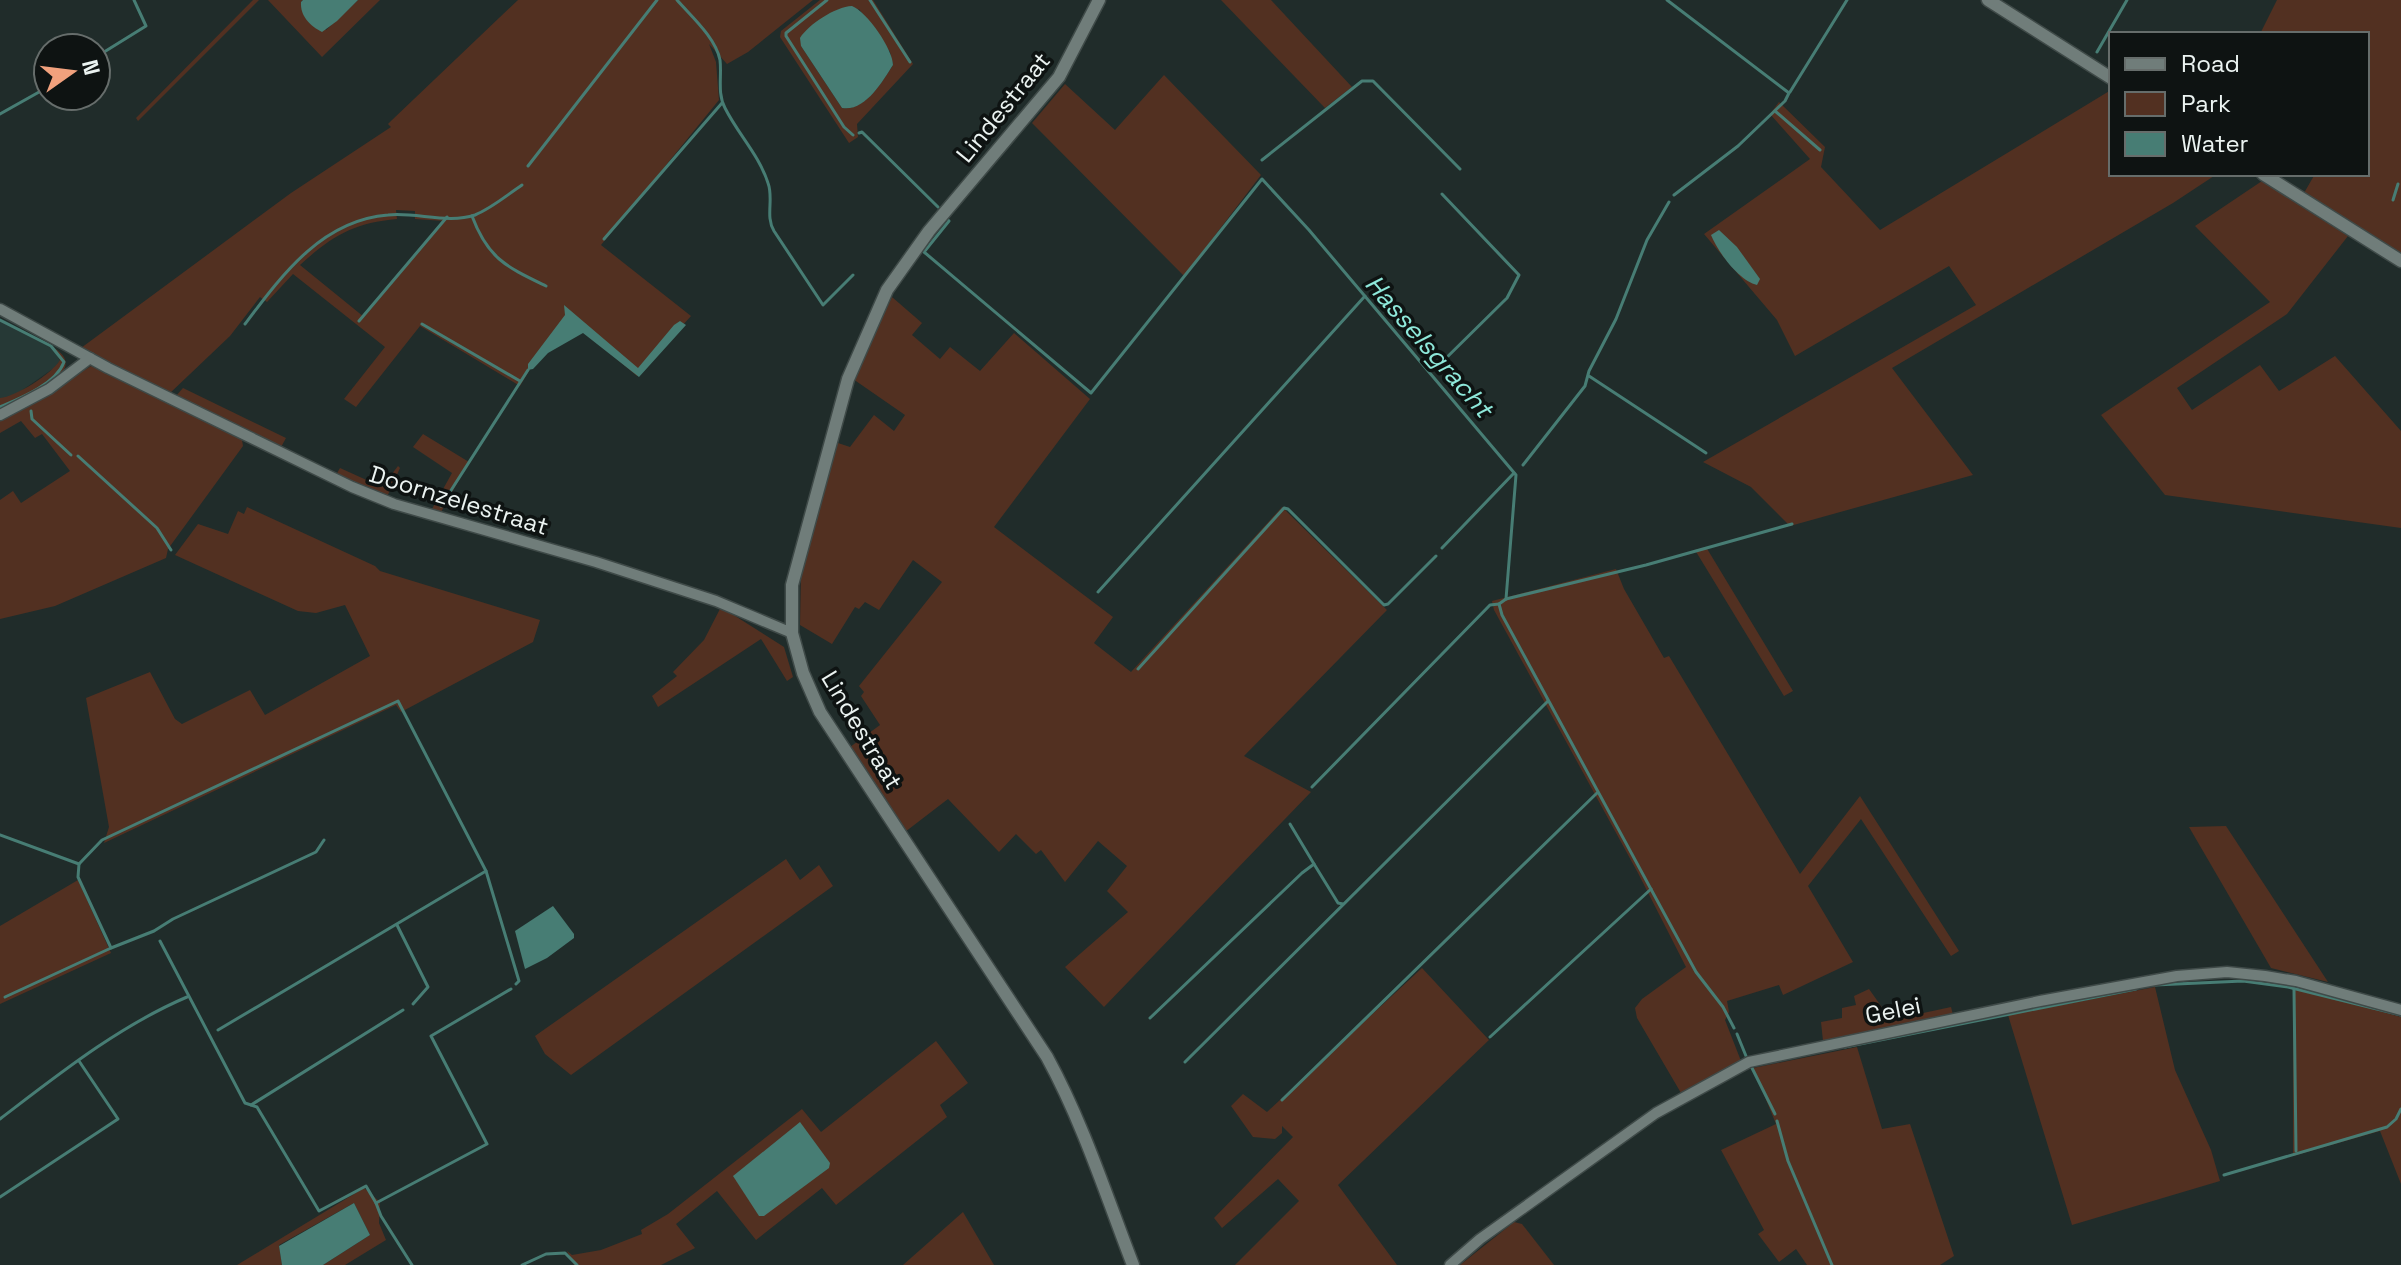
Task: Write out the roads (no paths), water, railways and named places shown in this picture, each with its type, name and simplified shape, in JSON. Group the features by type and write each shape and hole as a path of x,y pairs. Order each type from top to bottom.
{"street":[{"name":"Lindestraat","path":"1099,0 1059,77 929,231 882,300 848,379 799,552 792,585 792,633 803,673 820,712 1047,1057 1091,1152 1133,1265"},
{"path":"1988,0 2109,77"},
{"path":"2266,176 2401,261"},
{"name":"Doornzelestraat","path":"0,309 67,347 298,463 394,504 596,562 716,601 792,633"},
{"path":"67,347 70,373"},
{"path":"0,415 49,389 90,358"},
{"name":"Gelei","path":"1450,1265 1480,1239 1656,1113 1749,1062 1879,1033 2177,976 2227,972 2296,981 2401,1010"}],"water":[{"path":"303,0 358,0 322,32 304,16 301,7"},
{"path":"852,6 878,32 889,50 893,65 865,101 842,108 801,46 800,38 823,17"},
{"path":"1719,230 1737,247 1760,279 1757,285 1743,278 1724,257 1711,235"},
{"path":"564,305 638,368 674,325 680,321 686,325 639,377 583,333 548,353 533,369 528,370 528,364 565,315"},
{"path":"553,906 574,938 547,958 525,969 515,931"},
{"path":"800,1122 830,1163 829,1168 764,1216 759,1216 733,1176"},
{"path":"354,1203 370,1235 323,1265 282,1265 279,1246"}],"waterway":[{"path":"112,47 146,26 134,0"},
{"path":"528,166 657,0"},
{"path":"677,0 718,52 723,102 764,173 770,189 770,219 774,231 823,305 853,275"},
{"name":"Hasselsgracht","path":"827,0 786,36 844,127 853,135"},
{"path":"870,0 910,62"},
{"path":"1667,0 1789,93 1785,101 1738,146 1674,195"},
{"path":"1790,92 1847,0"},
{"path":"2097,52 2127,0"},
{"path":"1262,160 1362,81 1373,81 1460,169"},
{"path":"0,114 32,96"},
{"path":"604,239 722,103"},
{"path":"1775,111 1820,150"},
{"name":"Hasselsgracht","path":"859,133 862,132 938,207"},
{"name":"Hasselsgracht","path":"947,219 949,221 924,252 1091,393 1262,179 1309,230 1516,475 1506,599 1499,604 1502,615 1696,972 1723,1007 1734,1028"},
{"path":"2393,200 2398,184"},
{"path":"245,324 289,269 343,227 388,215 443,218 475,215 522,185"},
{"path":"1437,367 1507,298 1519,275 1442,194"},
{"path":"1523,465 1585,386 1647,240 1669,202"},
{"path":"472,216 478,231 500,260 546,286"},
{"path":"359,321 447,217"},
{"path":"1098,592 1365,296"},
{"path":"0,320 51,346 64,362 46,384 0,407"},
{"path":"422,324 520,381"},
{"path":"441,506 528,370"},
{"path":"1589,376 1706,453"},
{"path":"31,411 32,419 71,455"},
{"path":"78,456 157,528 171,550"},
{"path":"1442,548 1514,473"},
{"path":"1138,669 1284,508 1384,605 1436,556"},
{"path":"1506,599 1646,565 1792,524"},
{"path":"1312,787 1490,605 1499,604"},
{"path":"0,835 79,864 102,840 398,701 486,871 519,981 516,984"},
{"path":"1185,1062 1548,701"},
{"path":"1282,1100 1597,793"},
{"path":"1290,824 1314,864"},
{"path":"79,864 78,877 111,948 154,931 173,919 316,852 324,840"},
{"path":"1150,1018 1314,864 1338,903 1343,904"},
{"path":"218,1030 486,871"},
{"path":"1490,1037 1651,889"},
{"path":"397,925 428,987 413,1004"},
{"path":"160,941 245,1103 257,1107 319,1211 366,1186 376,1203"},
{"path":"5,997 111,948"},
{"path":"2155,985 2243,981 2288,987 2401,1015"},
{"path":"412,1265 376,1203 487,1144 431,1036 511,989"},
{"path":"1845,1047 2136,989"},
{"path":"2294,989 2296,1151"},
{"path":"0,1119 114,1036 187,997"},
{"path":"251,1105 403,1010"},
{"name":"Hasselsgracht","path":"1737,1034 1746,1056"},
{"path":"0,1197 118,1119 79,1061"},
{"name":"Hasselsgracht","path":"1751,1066 1775,1114"},
{"path":"2224,1175 2387,1127 2401,1109"},
{"name":"Hasselsgracht","path":"1777,1121 1788,1161 1832,1265"},
{"path":"522,1265 546,1254 565,1253 577,1265"}]}
